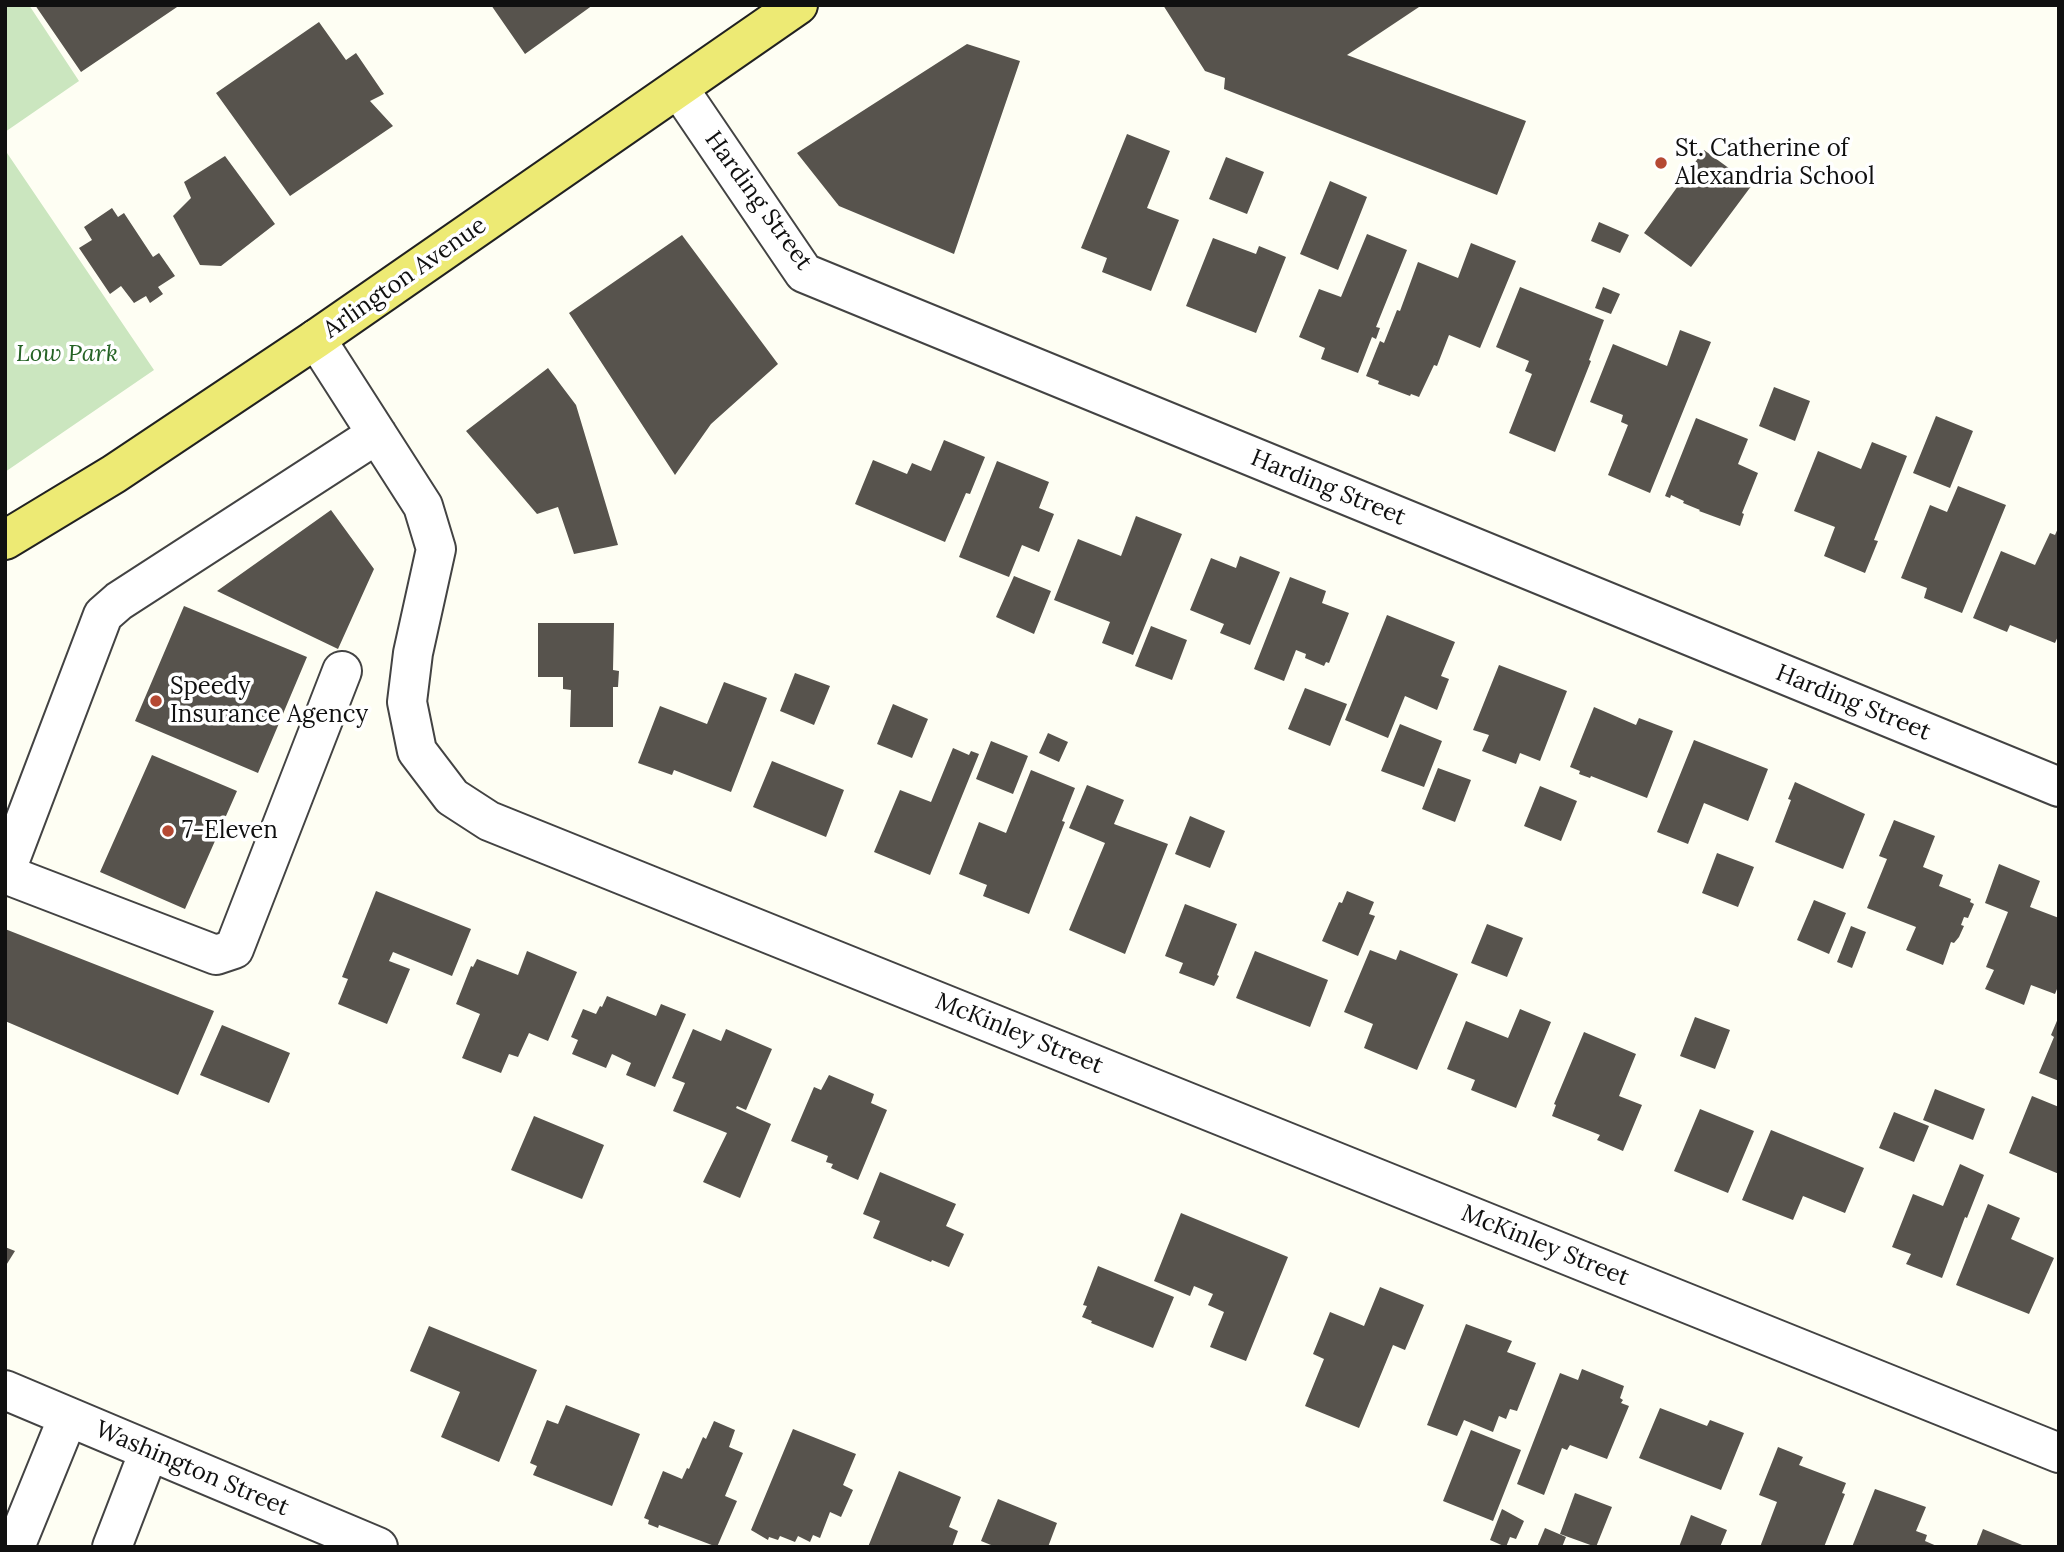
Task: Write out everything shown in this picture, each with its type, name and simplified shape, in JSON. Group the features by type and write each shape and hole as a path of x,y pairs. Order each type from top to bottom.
{"main road":[{"name":"Arlington Avenue","path":"5,540 114,474 316,339 798,5"}],"street":[{"name":"Harding Street","path":"679,89 804,274 2059,788"},
{"name":"McKinley Street","path":"316,339 423,506 436,549 413,653 407,702 418,751 452,797 489,821 2059,1453"},
{"path":"342,671 234,949 216,955 5,874 103,615 119,601 377,434"},
{"name":"Washington Street","path":"5,1390 374,1546"},
{"path":"15,1547 68,1417"},
{"path":"112,1547 149,1451"}],"green space":[{"path":"5,5 29,5 79,81 5,132"},
{"name":"Low Park","path":"5,150 154,370 5,472"}],"building":[{"path":"35,5 180,5 81,72"},
{"path":"491,5 593,5 525,54"},
{"path":"1163,5 1422,5 1347,55 1526,121 1497,195 1224,89 1225,78 1205,71"},
{"path":"319,22 346,60 356,53 384,94 370,101 393,126 290,196 216,93"},
{"path":"967,44 1020,61 954,254 839,206 797,153"},
{"path":"1127,134 1170,151 1147,208 1179,220 1151,291 1102,272 1107,258 1081,248"},
{"path":"1704,150 1752,185 1691,267 1644,233"},
{"path":"225,156 275,224 221,266 200,265 173,216 191,198 184,182"},
{"path":"1226,157 1264,172 1247,214 1209,199"},
{"path":"1330,181 1367,197 1338,270 1300,254"},
{"path":"112,208 118,217 124,213 153,257 159,253 175,276 158,287 163,294 150,303 146,296 134,303 121,286 110,294 79,248 92,240 84,227"},
{"path":"1599,222 1629,235 1620,253 1591,241"},
{"path":"1367,234 1407,250 1376,327 1380,328 1376,339 1372,337 1358,373 1321,359 1325,348 1299,337 1319,289 1341,297"},
{"path":"682,235 778,364 711,424 675,475 569,313"},
{"path":"1213,238 1256,254 1259,246 1286,257 1256,333 1186,306"},
{"path":"1471,243 1516,261 1480,348 1449,335 1437,366 1434,365 1419,397 1378,384 1379,381 1366,376 1380,341 1384,343 1397,310 1400,311 1418,262 1458,278"},
{"path":"1520,287 1604,320 1555,452 1509,433 1532,374 1525,371 1529,361 1496,347"},
{"path":"1603,287 1620,294 1611,314 1595,308"},
{"path":"1680,330 1711,342 1650,493 1608,475 1628,425 1621,422 1623,415 1590,402 1613,344 1667,366"},
{"path":"548,368 576,405 618,545 574,554 558,507 537,514 466,431"},
{"path":"1774,387 1810,401 1795,441 1759,426"},
{"path":"1936,416 1973,431 1950,488 1913,473"},
{"path":"1696,418 1748,439 1738,464 1758,473 1742,513 1744,514 1740,526 1699,511 1671,495 1670,498 1665,496"},
{"path":"944,440 985,457 970,494 966,493 945,542 855,504 873,460 907,474 912,463 931,471"},
{"path":"1872,442 1907,456 1874,540 1878,541 1865,573 1824,556 1835,527 1794,511 1818,451 1861,469"},
{"path":"997,461 1049,482 1039,508 1054,514 1039,552 1022,545 1009,577 959,557"},
{"path":"1958,486 2006,505 1962,613 1924,598 1927,588 1901,578 1930,505 1947,512"},
{"path":"331,510 374,569 338,649 217,591"},
{"path":"1136,516 1182,534 1133,655 1102,643 1110,622 1054,600 1078,539 1121,556"},
{"path":"2059,526 2059,634 2055,643 2010,625 2007,632 1973,618 2001,551 2035,565 2050,533 2055,535"},
{"path":"1240,556 1280,572 1250,645 1220,633 1224,624 1190,610 1211,558 1236,568"},
{"path":"1014,576 1051,591 1034,634 996,617"},
{"path":"1290,577 1326,591 1322,603 1349,613 1329,663 1326,662 1324,666 1305,658 1306,654 1296,650 1284,681 1254,669"},
{"path":"184,606 307,657 258,773 135,721"},
{"path":"1387,615 1455,642 1441,676 1449,679 1437,710 1405,696 1388,738 1345,720"},
{"path":"538,623 614,623 613,670 619,671 618,687 613,687 613,727 570,727 571,690 563,689 563,677 538,677"},
{"path":"1151,626 1187,640 1172,680 1135,666"},
{"path":"1499,665 1567,691 1540,761 1520,753 1516,764 1482,751 1489,735 1473,730"},
{"path":"795,673 830,686 814,725 780,711"},
{"path":"724,682 767,698 731,792 674,770 672,775 638,763 660,706 707,724"},
{"path":"1305,688 1347,704 1330,746 1288,729"},
{"path":"893,704 928,719 912,758 877,744"},
{"path":"1594,707 1636,725 1639,718 1673,731 1647,798 1591,776 1590,778 1579,774 1580,771 1570,767"},
{"path":"1400,724 1442,741 1424,787 1381,771"},
{"path":"1048,733 1068,742 1059,762 1039,753"},
{"path":"1694,740 1768,769 1748,821 1704,803 1688,844 1657,832"},
{"path":"991,741 1028,756 1013,794 976,779"},
{"path":"953,748 969,755 971,751 979,754 930,875 874,852 900,790 931,802"},
{"name":"7-Eleven","path":"152,755 237,791 185,909 100,872"},
{"path":"772,761 844,790 826,837 753,807"},
{"path":"1438,768 1471,780 1455,822 1422,809"},
{"path":"1031,770 1075,788 1062,821 1065,822 1029,914 983,896 987,885 959,874 979,822 1006,833"},
{"path":"1795,782 1865,814 1843,869 1775,842"},
{"path":"1087,785 1124,800 1114,824 1168,844 1125,954 1069,930 1105,843 1069,828"},
{"path":"1540,786 1577,801 1561,841 1524,826"},
{"path":"1190,816 1225,831 1210,868 1175,854"},
{"path":"1894,820 1935,836 1923,867 1943,875 1939,886 1971,899 1970,902 1974,904 1968,918 1964,917 1961,925 1964,926 1959,937 1954,943 1951,942 1943,965 1906,950 1916,927 1867,908 1887,859 1879,856"},
{"path":"1717,853 1754,867 1738,907 1702,893"},
{"path":"1999,864 2040,881 2030,907 2059,918 2059,984 2055,994 2031,985 2024,1005 1985,989 1994,970 1986,967 2008,912 1985,903"},
{"path":"376,891 471,929 452,976 393,952 389,961 410,969 387,1024 338,1004 348,979 342,977"},
{"path":"1347,891 1374,902 1369,914 1375,916 1358,956 1322,941 1339,902 1342,903"},
{"path":"1814,900 1846,913 1829,954 1797,940"},
{"path":"1185,904 1237,924 1214,986 1179,973 1183,963 1165,956"},
{"path":"1487,924 1523,938 1507,977 1471,963"},
{"path":"1851,926 1866,932 1852,968 1837,962"},
{"path":"5,929 214,1011 178,1095 5,1021"},
{"path":"1370,950 1396,960 1400,950 1458,974 1417,1070 1364,1048 1373,1024 1344,1012"},
{"path":"527,951 577,972 548,1041 529,1033 518,1057 509,1054 501,1073 462,1058 480,1014 456,1004 471,966 473,967 477,959 518,975"},
{"path":"1255,951 1328,980 1310,1027 1236,998"},
{"path":"607,996 656,1016 661,1004 686,1014 655,1087 626,1075 631,1063 612,1054 606,1068 572,1054 578,1040 571,1037 583,1009 596,1014"},
{"path":"1520,1009 1551,1022 1516,1108 1471,1090 1475,1080 1447,1069 1466,1021 1508,1038"},
{"path":"2059,1016 2059,1081 2039,1073 2054,1037 2051,1035"},
{"path":"1695,1017 1730,1030 1715,1069 1680,1056"},
{"path":"222,1025 290,1053 269,1103 200,1075"},
{"path":"693,1029 721,1041 726,1029 772,1049 746,1110 737,1106 736,1108 771,1124 740,1198 703,1182 727,1133 673,1111 685,1083 672,1078"},
{"path":"1584,1032 1636,1054 1619,1096 1642,1105 1623,1151 1597,1140 1600,1135 1552,1116 1556,1105 1554,1104"},
{"path":"829,1075 874,1094 871,1103 887,1110 858,1180 831,1168 833,1164 826,1162 828,1156 791,1141 814,1087 821,1090"},
{"path":"1935,1089 1985,1109 1973,1140 1923,1120"},
{"path":"2032,1096 2059,1107 2059,1174 2009,1153"},
{"path":"1700,1109 1754,1131 1728,1193 1674,1171"},
{"path":"1894,1112 1929,1126 1914,1162 1879,1148"},
{"path":"534,1116 604,1145 582,1199 511,1170"},
{"path":"1771,1130 1864,1168 1845,1213 1803,1196 1793,1220 1742,1200"},
{"path":"1960,1164 1984,1175 1942,1278 1906,1264 1911,1254 1892,1247 1913,1194 1943,1206"},
{"path":"880,1172 956,1204 946,1226 964,1234 949,1267 873,1238 880,1221 863,1214"},
{"path":"1988,1204 2020,1218 2011,1239 2054,1258 2029,1314 1956,1285"},
{"path":"1181,1213 1288,1257 1246,1361 1210,1347 1224,1312 1208,1305 1213,1294 1194,1286 1190,1296 1154,1281"},
{"path":"5,1247 15,1251 5,1267"},
{"path":"1098,1266 1174,1297 1153,1348 1082,1317 1087,1306 1083,1305"},
{"path":"1380,1287 1424,1305 1405,1350 1393,1345 1359,1428 1305,1406 1324,1359 1313,1354 1330,1312 1364,1326"},
{"path":"1466,1324 1512,1341 1507,1352 1536,1363 1517,1411 1510,1409 1506,1419 1499,1416 1493,1432 1464,1420 1457,1436 1427,1425"},
{"path":"429,1326 537,1370 499,1462 441,1437 460,1392 410,1371"},
{"path":"1582,1369 1624,1386 1621,1403 1629,1406 1607,1459 1570,1445 1567,1450 1562,1448 1544,1495 1517,1484 1560,1373 1578,1380"},
{"path":"566,1405 640,1434 612,1506 533,1475 537,1466 530,1463 547,1420 558,1424"},
{"path":"1660,1408 1707,1426 1710,1420 1744,1433 1721,1490 1639,1458"},
{"path":"714,1421 735,1430 729,1447 743,1453 725,1496 737,1501 717,1547 659,1525 658,1528 648,1524 649,1520 644,1518 663,1471 682,1479"},
{"path":"793,1429 856,1454 843,1485 853,1490 841,1517 830,1512 820,1538 813,1535 810,1542 798,1536 795,1542 780,1536 778,1540 769,1537 768,1540 751,1530"},
{"path":"1471,1430 1521,1450 1493,1521 1443,1501"},
{"path":"1778,1447 1803,1457 1799,1465 1846,1483 1842,1493 1845,1494 1824,1547 1760,1547 1777,1502 1759,1495"},
{"path":"899,1471 961,1497 949,1527 958,1531 952,1547 868,1547"},
{"path":"1875,1489 1926,1507 1916,1531 1927,1535 1925,1541 1939,1547 1852,1547"},
{"path":"1575,1493 1612,1507 1596,1547 1560,1534"},
{"path":"998,1499 1057,1523 1048,1547 996,1547 981,1541"},
{"path":"1502,1509 1524,1521 1516,1539 1510,1537 1506,1547 1490,1540"},
{"path":"1691,1515 1727,1530 1720,1547 1679,1547"},
{"path":"1545,1528 1566,1537 1562,1547 1537,1547"},
{"path":"1983,1529 2027,1547 1976,1547"}],"place":[{"name":"St. Catherine of Alexandria School","path":"1661,163"},
{"name":"Speedy Insurance Agency","path":"156,701"},
{"name":"7-Eleven","path":"168,831"}]}
